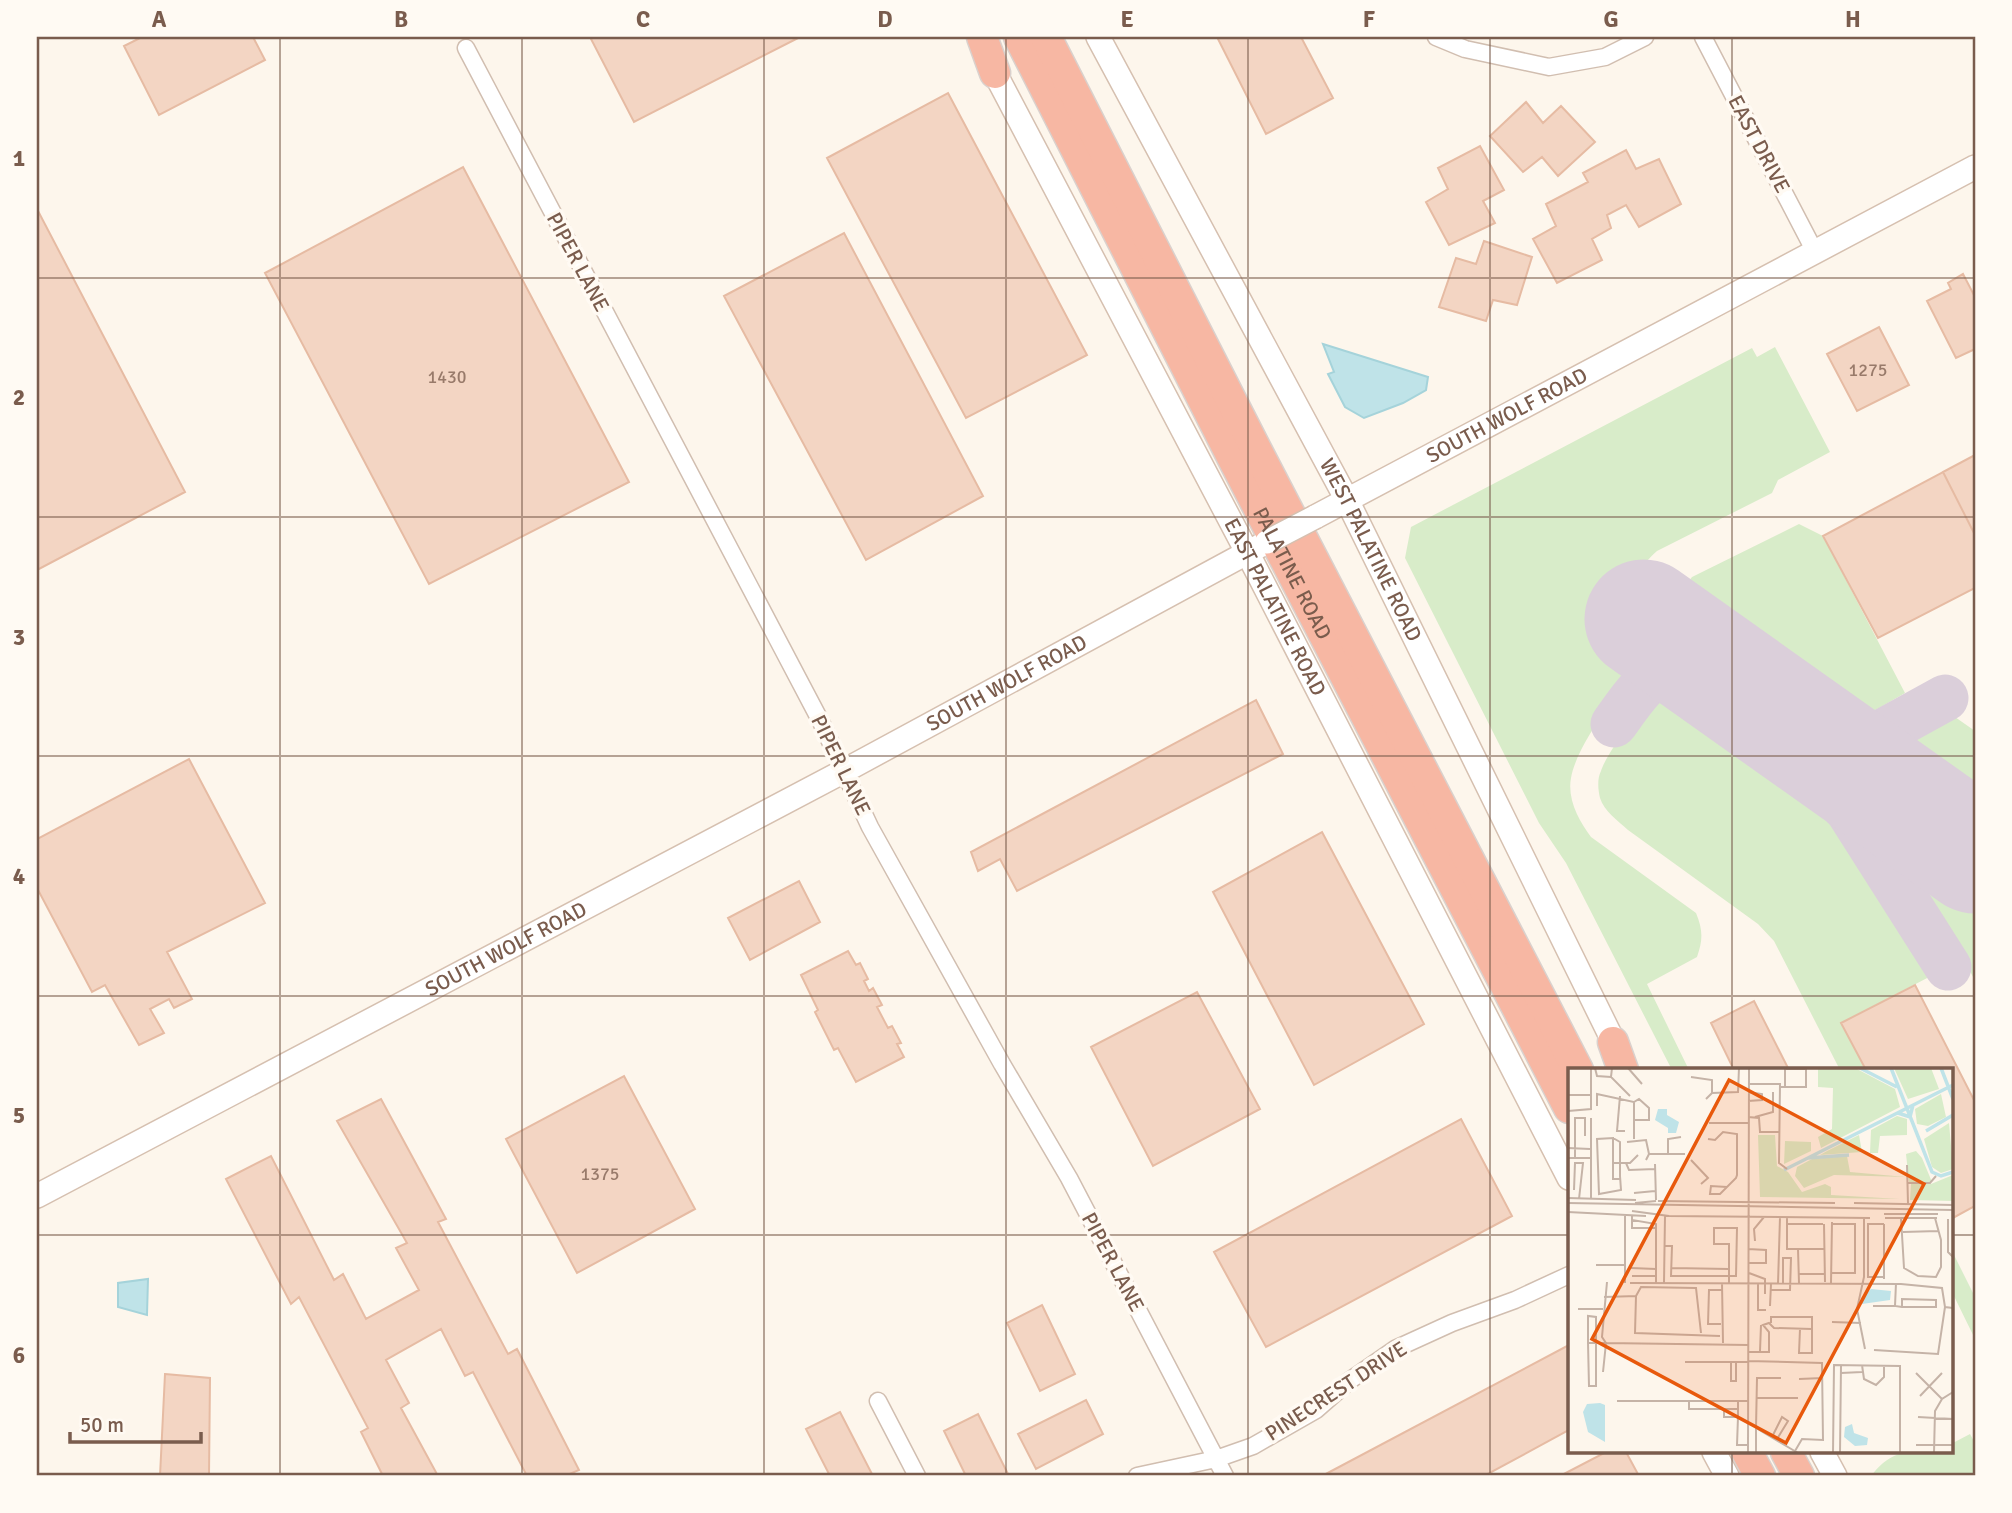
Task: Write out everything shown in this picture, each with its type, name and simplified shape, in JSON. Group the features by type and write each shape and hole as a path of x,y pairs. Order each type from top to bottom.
{"highway":[{"path":"982,37 995,74"},
{"name":"PALATINE ROAD","path":"1018,37 1568,1106"},
{"name":"PALATINE ROAD","path":"1046,37 1577,1068"},
{"path":"1614,1042 1624,1068"},
{"path":"1787,1454 1799,1476"}],"street":[{"name":"EAST PALATINE ROAD","path":"976,37 1257,547 1568,1176"},
{"name":"WEST PALATINE ROAD","path":"1098,37 1347,500 1614,1042"},
{"path":"1436,37 1465,49 1549,67 1605,57 1645,37"},
{"name":"EAST DRIVE","path":"1703,37 1815,252"},
{"name":"PIPER LANE","path":"466,48 821,722 896,873 1002,1065 1069,1178 1225,1476"},
{"name":"SOUTH WOLF ROAD","path":"37,1196 844,771 1257,547 1975,167"},
{"name":"PINECREST DRIVE","path":"1138,1476 1216,1459 1253,1446 1316,1410 1349,1381 1395,1349 1568,1275"},
{"path":"878,1401 917,1476"},
{"path":"1715,1454 1727,1476"},
{"path":"1823,1454 1835,1476"}],"green space":[{"path":"1775,347 1830,452 1778,480 1772,493 1657,551 1643,566 1636,579 1635,590 1649,634 1649,649 1616,694 1583,747 1575,763 1570,786 1575,809 1591,837 1696,913 1701,930 1697,957 1647,984 1688,1068 1671,1068 1566,863 1539,823 1405,558 1411,527 1752,348 1757,357"},
{"path":"1799,524 1823,536 1905,693 1855,719 1834,722 1823,720 1692,629 1682,609 1683,591 1692,577"},
{"path":"1693,688 1725,700 1800,753 1935,958 1931,976 1841,1023 1865,1068 1839,1068 1774,941 1758,924 1628,830 1602,803 1598,781 1604,763 1617,742 1650,702 1674,690"},
{"path":"1955,717 1975,731 1975,830 1905,780 1900,767 1900,756 1911,739"},
{"path":"1855,791 1975,876 1975,981 1964,959 1959,961 1952,957 1862,820"},
{"path":"1952,1251 1975,1297 1975,1339 1952,1292"},
{"path":"1970,1434 1975,1443 1975,1476 1871,1476 1880,1466 1897,1455 1952,1454 1952,1443"}],"water":[{"path":"1323,344 1428,377 1426,390 1403,403 1364,418 1345,407 1328,374 1334,372"},
{"path":"148,1279 147,1315 118,1307 118,1283"}],"building":[{"path":"142,37 253,37 265,60 159,115 124,46"},
{"path":"590,37 800,37 634,122"},
{"path":"1217,37 1301,37 1333,98 1266,134"},
{"path":"948,93 1087,355 966,418 827,158"},
{"path":"1526,102 1543,123 1561,106 1595,142 1558,176 1542,157 1523,172 1490,136"},
{"path":"1480,146 1504,190 1483,201 1495,223 1449,245 1426,202 1448,189 1438,168"},
{"path":"1626,150 1636,169 1659,159 1681,204 1639,227 1626,205 1607,215 1611,228 1592,239 1602,260 1557,283 1533,239 1556,226 1546,204 1588,182 1583,173"},
{"path":"463,167 629,482 429,584 265,273"},
{"path":"37,209 185,492 37,570"},
{"path":"844,233 983,496 866,560 724,296"},
{"path":"1484,241 1532,257 1517,305 1493,300 1486,321 1439,307 1456,258 1476,264"},
{"path":"1963,274 1975,297 1975,349 1956,358 1927,301 1951,289 1948,283"},
{"path":"1879,327 1909,385 1857,411 1827,354"},
{"path":"1975,455 1975,535 1943,472"},
{"path":"1943,472 1975,535 1975,588 1878,638 1823,536"},
{"path":"1256,700 1283,754 1017,891 1000,859 978,871 971,852"},
{"path":"189,759 265,903 167,952 192,999 174,1008 169,999 150,1009 164,1033 139,1045 105,985 92,992 37,888 37,839"},
{"path":"1322,832 1424,1024 1314,1085 1213,892"},
{"path":"799,881 820,922 750,960 728,918"},
{"path":"848,951 856,965 860,963 868,979 864,981 869,991 873,988 882,1005 877,1007 888,1028 892,1026 901,1043 897,1044 904,1057 856,1082 838,1048 834,1050 801,975"},
{"path":"1915,985 1975,1102 1975,1206 1952,1218 1952,1068 1865,1068 1841,1023"},
{"path":"1197,992 1260,1109 1153,1166 1091,1047"},
{"path":"1754,1001 1788,1068 1733,1068 1711,1023"},
{"path":"624,1076 695,1209 577,1273 506,1139"},
{"path":"381,1099 446,1219 438,1222 508,1354 517,1349 579,1470 565,1476 527,1476 473,1372 465,1376 441,1329 386,1360 409,1403 401,1408 438,1476 383,1476 361,1432 368,1428 299,1297 291,1304 226,1179 271,1156 334,1280 343,1274 366,1319 419,1290 396,1248 407,1243 337,1121"},
{"path":"1461,1119 1512,1216 1266,1347 1214,1252"},
{"path":"1042,1305 1075,1374 1040,1391 1007,1323"},
{"path":"1568,1346 1568,1431 1484,1476 1322,1476"},
{"path":"165,1374 210,1378 209,1476 160,1476"},
{"path":"1086,1400 1103,1434 1036,1469 1018,1434"},
{"path":"840,1412 873,1476 830,1476 806,1429"},
{"path":"978,1414 1009,1476 966,1476 944,1431"},
{"path":"1602,1454 1627,1454 1639,1476 1560,1476"}],"taxiway":[{"path":"1614,724 1643,686 1661,672 1689,665 1718,671"},
{"path":"1846,808 1843,798 1844,784 1875,739 1945,698"},
{"path":"1795,726 1948,967"}],"runway":[{"path":"1644,619 1975,854"}]}
